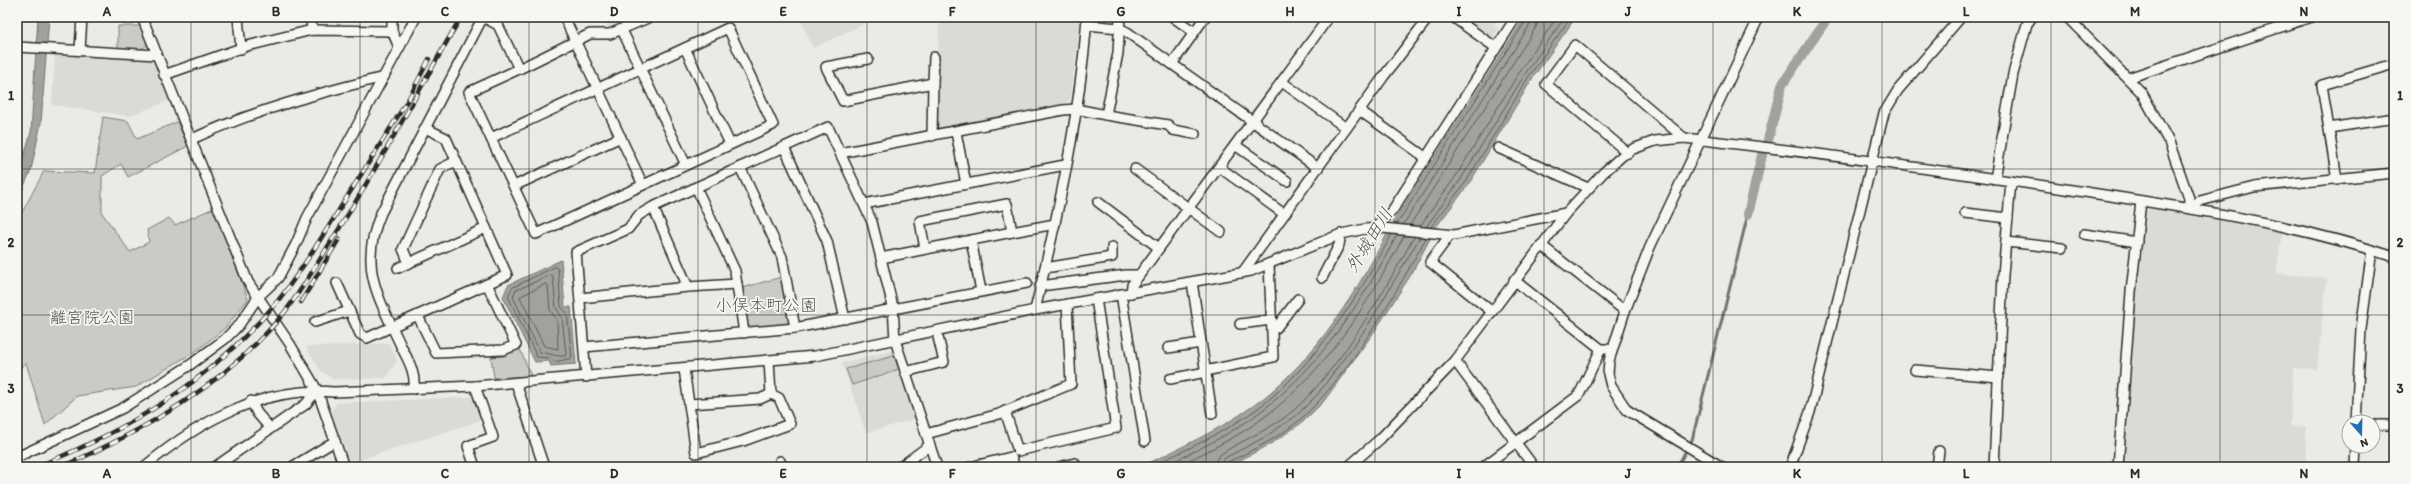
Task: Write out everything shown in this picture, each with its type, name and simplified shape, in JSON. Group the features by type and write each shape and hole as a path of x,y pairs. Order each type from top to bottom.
{"street":[{"path":"80,50 82,17"},
{"path":"142,17 248,282 290,344 317,390 344,467"},
{"path":"238,17 240,49"},
{"path":"311,17 312,30"},
{"path":"392,17 392,31 399,47"},
{"path":"17,456 95,423 123,408 166,381 225,338 239,325 258,297 278,278 416,17"},
{"path":"414,389 412,369 392,327 370,270 372,240 381,213 483,17 498,25 519,68"},
{"path":"564,17 643,185"},
{"path":"491,138 728,28 773,125 536,234 469,92 590,34 610,34 650,17"},
{"path":"1106,115 1118,53 1120,17"},
{"path":"1173,17 1194,32"},
{"path":"1172,64 1205,17"},
{"path":"1242,273 1346,128 1429,17"},
{"path":"1453,17 1495,47"},
{"path":"1379,228 1392,211 1495,47 1516,17"},
{"path":"1722,467 1639,419 1627,410 1611,386 1608,374 1611,350 1650,247 1699,140 1759,17"},
{"path":"1790,467 1810,412 1874,160 1882,120 1890,102 1961,17"},
{"path":"1995,179 2013,74 2027,24 2032,17"},
{"path":"2067,17 2142,93 2169,142 2187,207"},
{"path":"2128,78 2311,17"},
{"path":"1145,441 1126,294 1328,18"},
{"path":"1035,310 1055,224 1076,109 1087,21 1119,28 1318,168"},
{"path":"164,75 240,49 312,30 392,31"},
{"path":"622,30 686,165"},
{"path":"1628,152 1546,84 1576,44 1684,138"},
{"path":"17,47 157,56"},
{"path":"685,48 730,144"},
{"path":"932,136 934,57"},
{"path":"868,59 826,67 843,101 933,83"},
{"path":"2337,180 2322,85 2394,64"},
{"path":"192,139 244,118 328,91 384,77"},
{"path":"1282,82 1346,128"},
{"path":"840,153 1076,109 1168,125 1173,130 1195,134"},
{"path":"1360,110 1425,157"},
{"path":"2329,128 2394,118"},
{"path":"586,377 576,252 628,229 639,215 653,207 828,127 872,222 893,307 894,340 937,467"},
{"path":"337,283 360,334 367,338 507,275 446,138 425,128"},
{"path":"956,132 966,184"},
{"path":"514,186 621,137"},
{"path":"1348,467 1380,439 1455,361 1514,280 1566,213 1588,188 1628,152 1655,141 1684,138 1874,160 2187,207 2296,228 2394,257"},
{"path":"1235,145 1287,181"},
{"path":"784,147 827,241 845,319"},
{"path":"1498,148 1588,188"},
{"path":"409,263 403,249 440,169 456,161"},
{"path":"864,204 1065,165"},
{"path":"740,167 782,257 795,328"},
{"path":"1219,167 1284,214"},
{"path":"1135,169 1221,232"},
{"path":"2187,207 2254,186 2337,180 2394,173"},
{"path":"1994,467 2006,242 2012,181"},
{"path":"696,187 735,270 744,333"},
{"path":"2118,467 2131,292 2141,201"},
{"path":"1098,202 1159,248"},
{"path":"925,249 920,221 1007,204 1012,232"},
{"path":"653,207 688,288"},
{"path":"144,467 206,424 232,409 251,401 270,396 317,390 414,389 516,383 815,356 1035,310 1242,273 1269,264 1341,234 1379,228 1447,235 1566,213"},
{"path":"1965,213 2008,218"},
{"path":"881,258 1055,224"},
{"path":"398,268 486,228"},
{"path":"1322,278 1339,245 1341,234"},
{"path":"2084,234 2137,242"},
{"path":"1447,235 1430,262 1491,311"},
{"path":"971,240 981,291"},
{"path":"2006,242 2062,248"},
{"path":"1542,245 1625,311"},
{"path":"1045,268 1112,257 1112,248"},
{"path":"2356,414 2361,329 2372,250"},
{"path":"1170,379 1273,357 1269,264"},
{"path":"1040,286 1126,275 1139,275"},
{"path":"1514,280 1601,349 1611,350"},
{"path":"584,347 795,328 845,319 893,307 1027,282"},
{"path":"1192,282 1212,414"},
{"path":"418,316 436,353 504,350 516,344 487,284"},
{"path":"580,298 737,284"},
{"path":"1005,412 1018,451 1116,428 1096,299"},
{"path":"1240,324 1272,325 1276,328 1298,299"},
{"path":"926,434 1005,412 1071,384 1067,304"},
{"path":"315,322 349,310"},
{"path":"905,372 944,362 938,337"},
{"path":"1168,348 1201,343"},
{"path":"1483,467 1579,395 1601,349"},
{"path":"769,361 772,394"},
{"path":"1455,361 1534,467"},
{"path":"684,369 696,453 743,441 790,424 779,398 772,394"},
{"path":"1915,370 1999,377"},
{"path":"516,383 544,467"},
{"path":"475,386 492,437 468,446 475,467"},
{"path":"215,467 306,404 317,390"},
{"path":"689,404 760,399 772,394"},
{"path":"251,401 257,412 270,428"},
{"path":"2381,425 2394,425"},
{"path":"292,467 335,441"},
{"path":"900,467 930,445"},
{"path":"1937,467 1939,451"},
{"path":"2355,467 2356,454"},
{"path":"976,466 1011,457 1015,467"},
{"path":"1060,467 1075,463"}],"shaded area":[{"path":"603,17 639,17 609,30"},
{"path":"799,17 878,17 813,48"},
{"path":"939,17 1081,17 1070,100 1063,105 937,130"},
{"path":"1459,17 1500,17 1494,25 1499,29 1490,40"},
{"path":"55,53 154,59 170,100 130,116 52,105"},
{"path":"2146,208 2282,232 2276,273 2327,278 2317,369 2293,368 2290,426 2306,427 2306,467 2121,467 2142,210"},
{"path":"389,343 397,361 386,378 333,379 321,371 306,347"},
{"path":"891,351 895,352 918,418 866,433 842,363"},
{"path":"474,397 482,420 350,463 330,412 337,403"}],"green space":[{"path":"118,26 142,26 148,43 143,48 139,49 118,48"},
{"name":"離宮院公園","path":"103,117 128,121 137,139 177,122 188,146 128,177 121,164 102,176 102,213 130,252 149,242 147,230 169,218 175,225 214,208 248,299 226,327 199,349 136,387 77,396 45,425 26,363 17,371 17,222 44,171 95,173"},
{"name":"小俣本町公園","path":"782,277 790,321 786,325 751,329 747,323 742,288"},
{"path":"520,349 531,376 494,378 491,357 504,356"},
{"path":"894,356 899,369 852,385 846,369"}],"water":[{"path":"38,17 49,17 41,123 31,170 17,202 17,180 31,132"},
{"path":"1525,17 1576,17 1532,79 1469,184 1436,227 1412,273 1374,332 1324,401 1303,422 1269,445 1227,467 1141,467 1184,446 1240,415 1276,388 1297,368 1334,322 1351,297 1394,221"},
{"path":"561,260 565,307 571,307 576,364 551,366 549,361 535,362 503,297 508,285"}],"waterway":[{"path":"1768,140 1782,85 1828,17"},
{"path":"1748,214 1762,155"},
{"path":"1677,467 1692,440 1748,214"}],"railway":[{"path":"61,467 123,438 182,403 236,362 261,339 284,313 297,295 349,213 461,17"},
{"path":"408,100 429,59"},
{"path":"36,467 71,452 136,419 196,380 224,357 276,303 297,275 411,95"},
{"path":"301,302 339,239"}],"water label":[{"name":"外城田川","path":"1369,240"}]}
